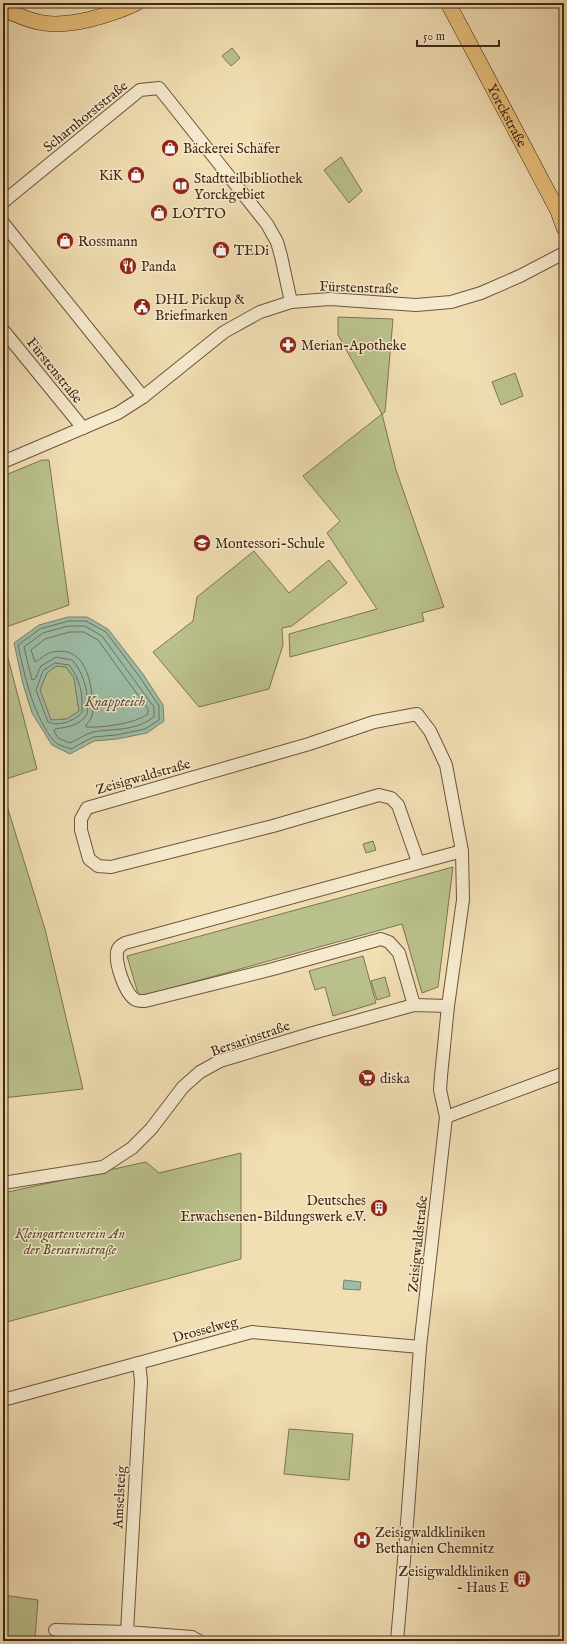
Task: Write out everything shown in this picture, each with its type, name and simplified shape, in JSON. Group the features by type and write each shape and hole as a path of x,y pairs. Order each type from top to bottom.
{"main road":[{"path":"3,9 38,22 55,23 71,22 101,16 137,3"},
{"name":"Yorckstraße","path":"453,5 558,211 564,228"}],"street":[{"name":"Scharnhorststraße","path":"3,202 140,90 159,88 267,224 277,242 291,302"},
{"path":"3,223 50,284 143,397"},
{"name":"Fürstenstraße","path":"3,462 118,413 143,397 224,332 260,312 291,302 330,299 416,305 451,302 481,293 514,279 564,253"},
{"name":"Fürstenstraße","path":"3,330 83,428"},
{"name":"Zeisigwaldstraße","path":"396,1641 407,1532 420,1347 446,1116 440,1090 448,1006 463,900 462,851 446,765 430,731 417,714 374,722 309,744 87,808 82,819 81,830 89,859 98,866 111,867 273,826 379,795 391,798 398,805 418,862"},
{"path":"414,1005 399,953 389,942 381,939 273,969 145,1001 135,1000 130,994 124,984 116,958 118,948 125,943 462,851"},
{"name":"Bersarinstraße","path":"3,1183 103,1166 132,1148 152,1129 183,1087 200,1072 220,1061 414,1005 448,1006"},
{"path":"446,1116 564,1073"},
{"name":"Drosselweg","path":"3,1400 252,1332 420,1347"},
{"name":"Amselsteig","path":"127,1632 141,1381 139,1363"},
{"path":"54,1630 127,1632 192,1637 198,1641"}],"green space":[{"path":"232,48 240,58 231,66 222,56"},
{"path":"341,157 362,191 349,203 324,170"},
{"path":"338,317 393,319 385,412 382,414 338,335"},
{"path":"515,373 523,396 501,405 492,382"},
{"path":"382,414 396,470 444,607 422,613 424,621 290,657 289,634 377,609 327,533 340,521 303,476"},
{"path":"42,460 49,460 69,605 3,628 3,476"},
{"path":"254,551 289,593 329,560 347,583 292,626 282,628 283,645 269,689 199,707 153,652 193,621 197,597"},
{"path":"3,639 37,769 3,780"},
{"path":"56,666 66,667 74,678 79,711 67,719 51,720 40,690 47,673"},
{"path":"3,793 45,929 83,1089 3,1098"},
{"path":"373,841 376,850 366,853 363,844"},
{"path":"453,867 438,987 422,993 402,924 139,997 127,956"},
{"path":"363,956 376,1003 333,1016 325,987 315,990 309,971"},
{"path":"385,977 390,996 377,1000 371,981"},
{"name":"Kleingartenverein An der Bersarinstraße","path":"241,1153 241,1259 3,1323 3,1193 146,1162 159,1173"},
{"path":"289,1429 353,1434 349,1480 284,1474"},
{"path":"3,1595 38,1600 35,1638 94,1639 94,1641 3,1641"}],"water":[{"name":"Knappteich","path":"68,617 87,617 108,629 143,674 163,705 164,721 147,733 117,739 94,741 70,754 52,745 32,713 23,684 14,643 39,625","holes":["56,666 66,667 74,678 79,711 67,719 51,720 40,690 47,673"]},
{"path":"344,1280 361,1282 360,1290 343,1289"}],"place":[{"name":"Bäckerei Schäfer","path":"170,148"},
{"name":"KiK","path":"136,175"},
{"name":"Stadtteilbibliothek Yorckgebiet","path":"181,186"},
{"name":"LOTTO","path":"159,213"},
{"name":"Rossmann","path":"65,241"},
{"name":"TEDi","path":"221,250"},
{"name":"Panda","path":"128,266"},
{"name":"DHL Pickup & Briefmarken","path":"142,307"},
{"name":"Merian-Apotheke","path":"288,345"},
{"name":"Montessori-Schule","path":"202,543"},
{"name":"diska","path":"367,1078"},
{"name":"Deutsches Erwachsenen-Bildungswerk e.V.","path":"379,1208"},
{"name":"Zeisigwaldkliniken Bethanien Chemnitz","path":"362,1540"},
{"name":"Zeisigwaldkliniken - Haus E","path":"522,1579"}]}
